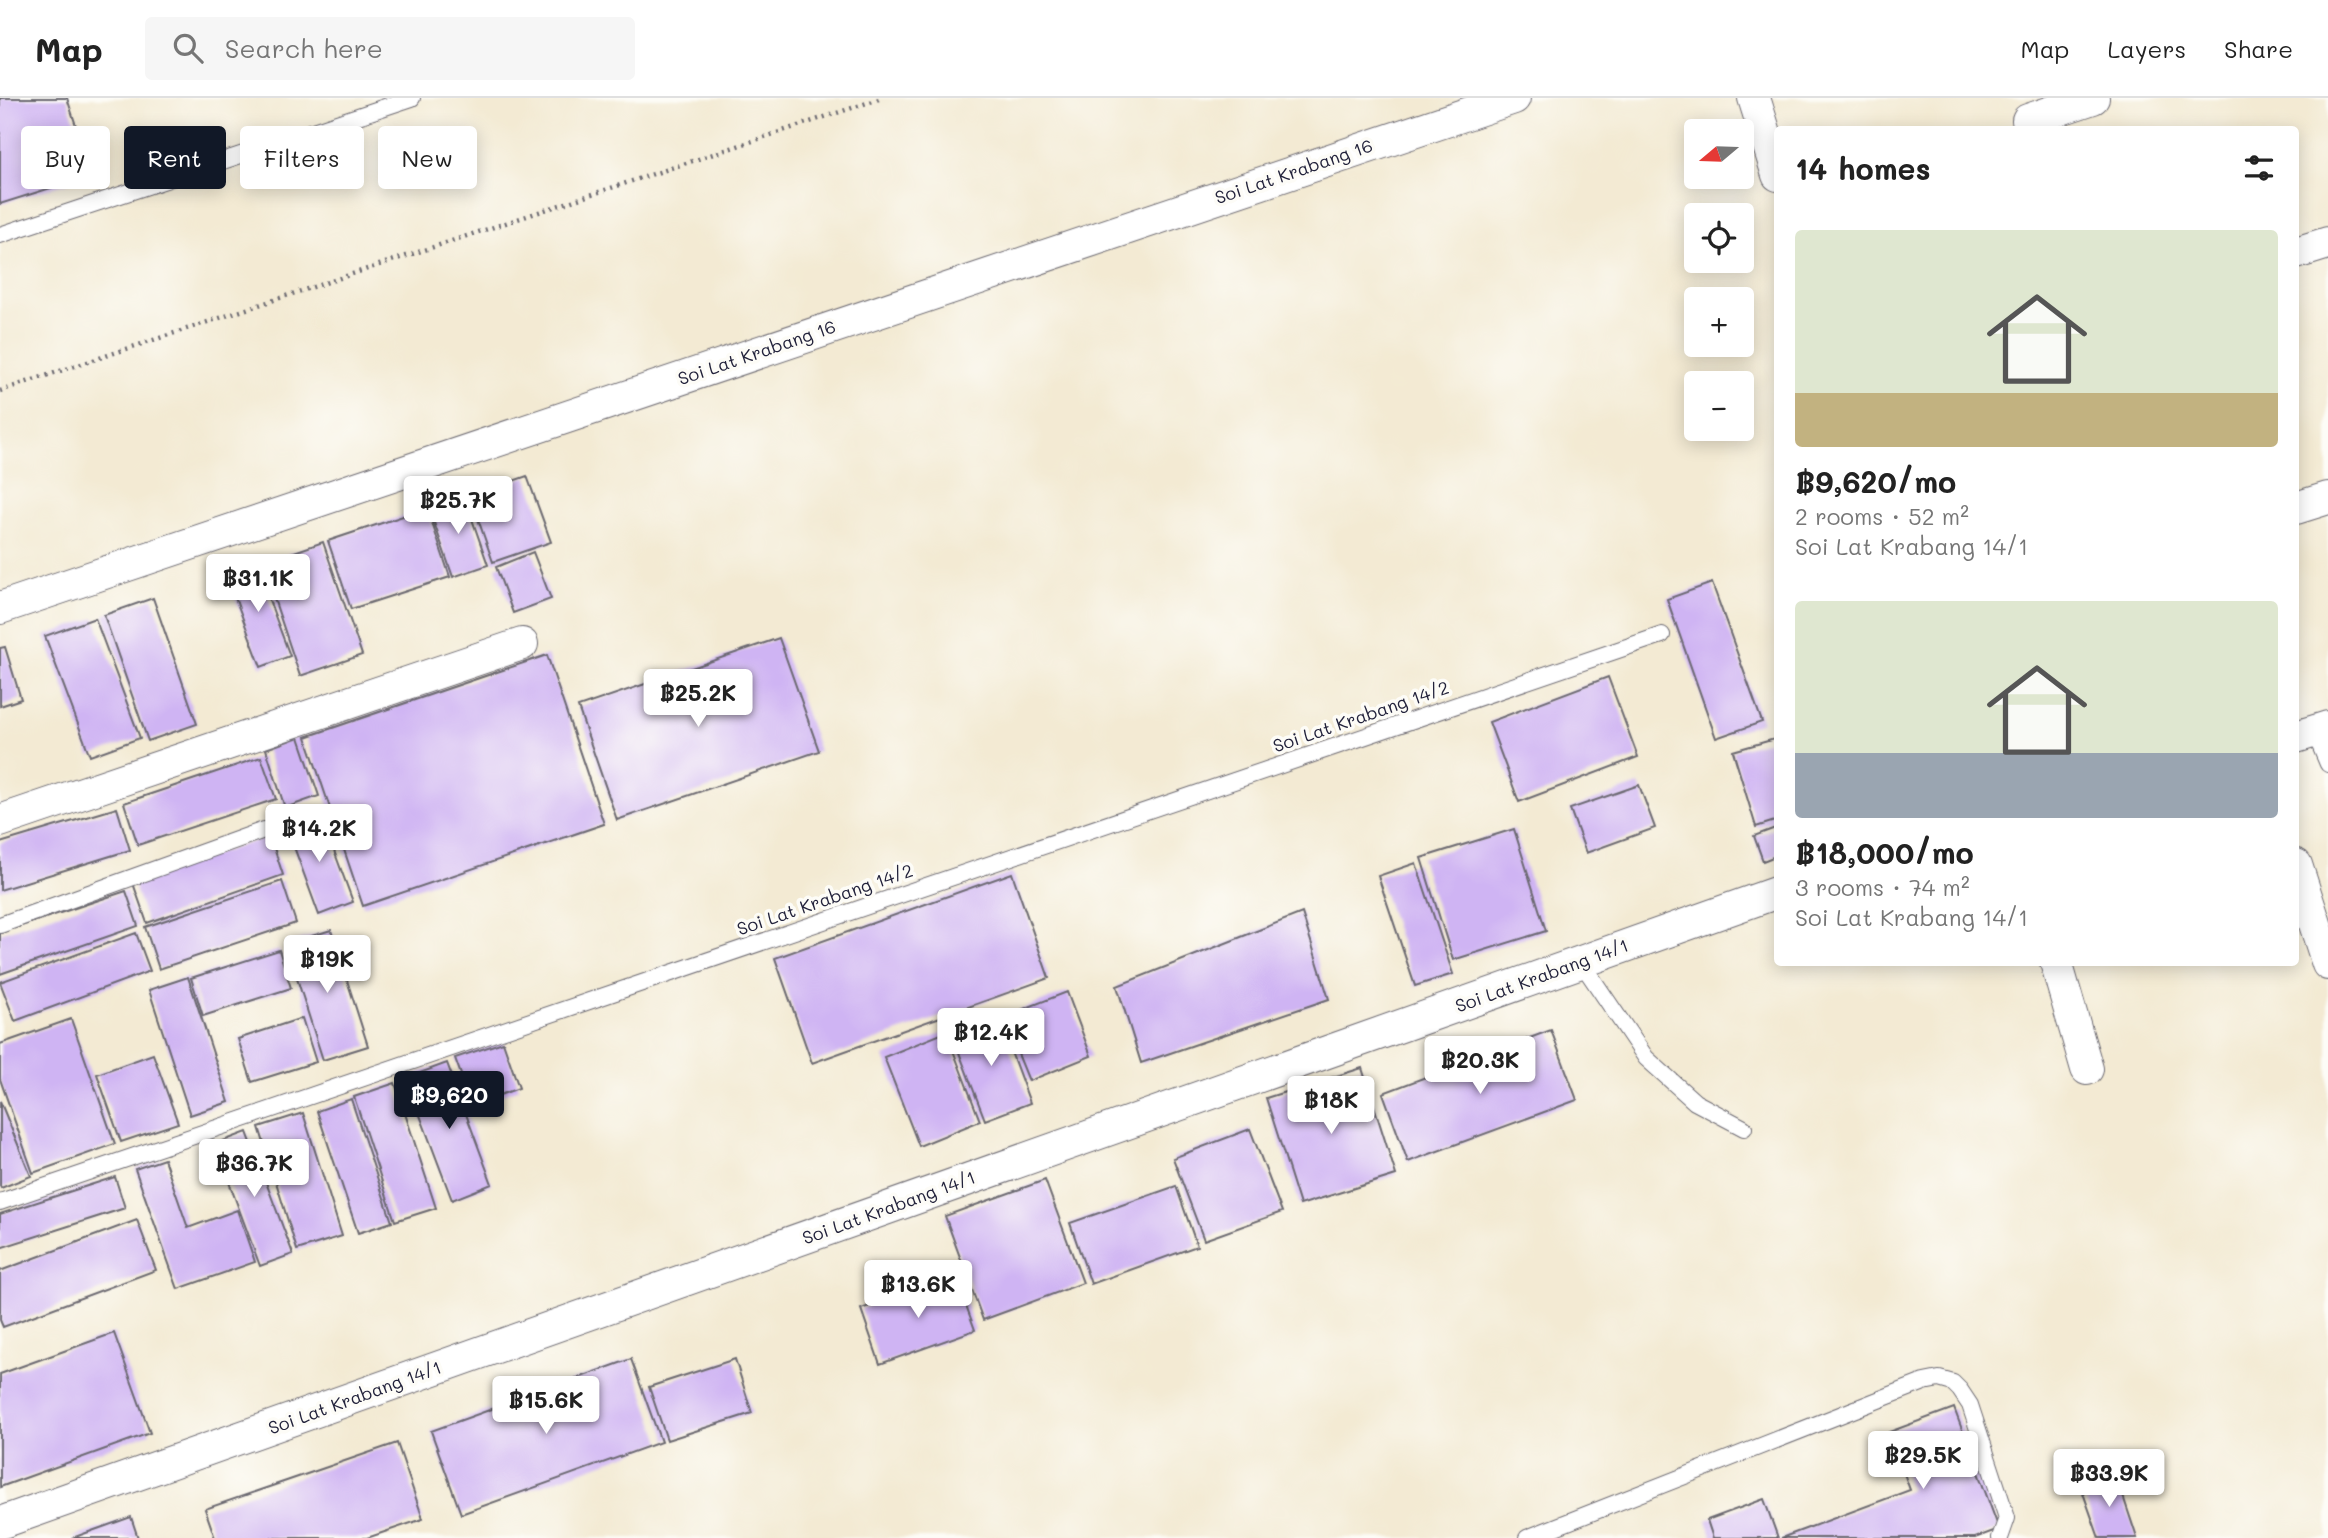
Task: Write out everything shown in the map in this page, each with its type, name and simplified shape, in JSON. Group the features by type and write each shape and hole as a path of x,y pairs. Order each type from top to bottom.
{"street":[{"name":"Soi Lat Krabang 16","path":"0,608 1514,98"},
{"path":"1754,98 1774,161"},
{"path":"2027,116 2093,98"},
{"path":"2299,252 2328,243"},
{"path":"2299,507 2328,498"},
{"path":"0,821 522,644"},
{"path":"2299,871 2319,910 2328,964"},
{"name":"Soi Lat Krabang 14/1","path":"0,1523 1774,893"},
{"path":"2057,966 2087,1069"}],"lane":[{"path":"0,235 412,98"},
{"name":"Soi Lat Krabang 14/2","path":"0,1202 1662,635"},
{"path":"2313,732 2328,764"},
{"path":"0,925 264,830"},
{"path":"1581,962 1646,1058 1695,1102 1744,1128"},
{"path":"1527,1538 1924,1382 1939,1379 1953,1382 1961,1390 1974,1414 2007,1518 2000,1538"}],"path":[{"path":"0,391 882,98"}],"building":[{"path":"0,98 67,98 76,126 21,126 21,189 48,189 0,204"},
{"path":"527,476 551,542 493,562 470,496"},
{"path":"464,496 488,565 453,577 429,508"},
{"path":"427,508 450,577 351,609 328,541"},
{"path":"323,542 362,655 300,676 262,563"},
{"path":"533,552 551,599 513,613 496,567"},
{"path":"254,560 290,656 261,667 225,571"},
{"path":"1712,583 1762,722 1716,738 1667,599"},
{"path":"153,598 197,724 148,741 104,615"},
{"path":"95,618 140,738 90,756 45,636"},
{"path":"779,638 819,751 617,820 578,707"},
{"path":"5,647 21,699 0,706 0,648"},
{"path":"547,655 604,824 363,906 306,737"},
{"path":"1608,677 1638,757 1519,802 1489,722"},
{"path":"299,737 319,796 285,808 266,749"},
{"path":"1774,739 1774,821 1756,827 1733,751"},
{"path":"261,757 276,799 138,845 124,803"},
{"path":"1639,785 1655,828 1586,853 1570,809"},
{"path":"117,808 130,850 0,890 0,843"},
{"path":"320,813 353,902 319,915 286,825"},
{"path":"1774,828 1774,857 1763,861 1754,836"},
{"path":"1514,829 1546,931 1453,960 1421,858"},
{"path":"270,836 283,875 147,923 133,883"},
{"path":"1416,863 1453,974 1415,986 1378,876"},
{"path":"1012,873 1049,978 812,1063 775,958"},
{"path":"282,881 296,923 159,969 145,927"},
{"path":"126,891 138,926 0,974 0,933"},
{"path":"1302,913 1329,999 1141,1063 1117,986"},
{"path":"331,930 368,1046 323,1060 286,944"},
{"path":"136,933 150,971 15,1021 0,982"},
{"path":"279,950 291,988 203,1016 191,978"},
{"path":"188,977 229,1102 190,1115 149,990"},
{"path":"1067,992 1091,1056 1029,1081 1003,1017"},
{"path":"998,1017 1030,1103 985,1120 952,1034"},
{"path":"302,1018 316,1062 252,1082 238,1039"},
{"path":"71,1019 115,1144 33,1173 0,1079 0,1044"},
{"path":"1551,1030 1577,1100 1408,1162 1383,1093"},
{"path":"946,1032 980,1121 919,1146 884,1057"},
{"path":"503,1042 519,1088 472,1105 455,1058"},
{"path":"153,1054 178,1123 121,1142 97,1074"},
{"path":"447,1063 492,1184 452,1200 406,1078"},
{"path":"1362,1068 1396,1175 1300,1205 1266,1098"},
{"path":"395,1083 436,1208 395,1221 354,1097"},
{"path":"351,1099 392,1222 358,1233 317,1111"},
{"path":"0,1101 31,1176 1,1188 0,1186"},
{"path":"303,1113 342,1236 297,1250 259,1127"},
{"path":"1250,1129 1282,1212 1204,1240 1173,1158"},
{"path":"247,1132 293,1254 260,1266 215,1144"},
{"path":"164,1159 188,1228 237,1210 255,1262 178,1289 135,1169"},
{"path":"115,1177 125,1208 0,1248 0,1214"},
{"path":"1045,1180 1083,1283 983,1320 945,1216"},
{"path":"1176,1186 1197,1246 1091,1284 1070,1223"},
{"path":"137,1220 156,1270 3,1327 0,1320 0,1271"},
{"path":"955,1275 975,1330 880,1364 861,1309"},
{"path":"114,1333 150,1433 0,1487 0,1374"},
{"path":"631,1359 661,1442 461,1514 431,1431"},
{"path":"735,1359 752,1413 667,1440 649,1387"},
{"path":"1954,1408 1999,1529 1975,1538 1781,1538 1910,1490 1889,1432"},
{"path":"397,1443 423,1519 367,1538 215,1538 205,1509"},
{"path":"2116,1475 2137,1538 2099,1538 2081,1487"},
{"path":"1764,1499 1778,1538 1713,1538 1707,1520"},
{"path":"131,1517 138,1538 72,1538"}]}
